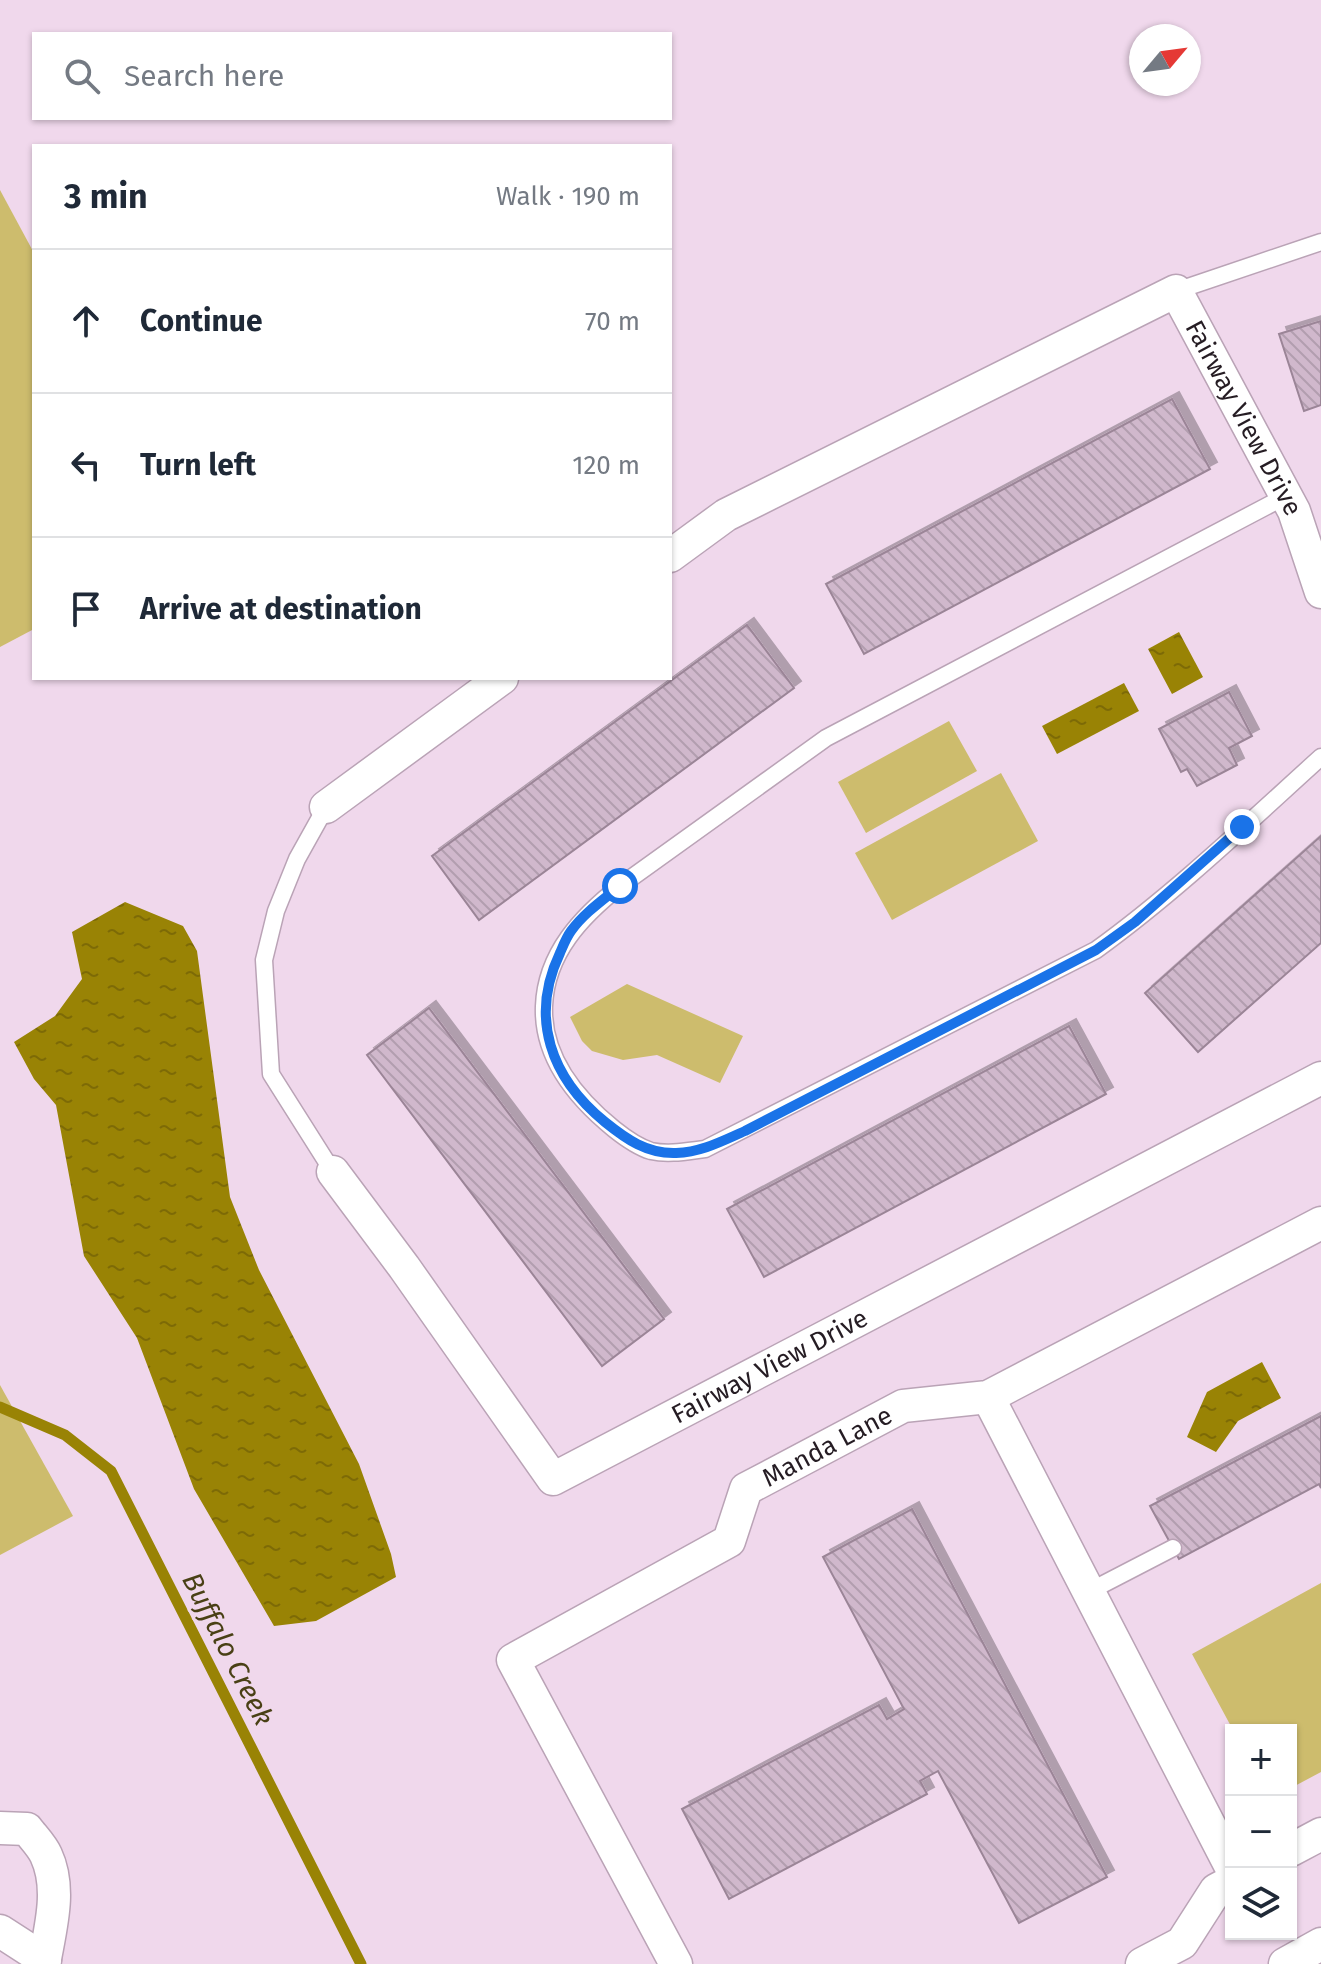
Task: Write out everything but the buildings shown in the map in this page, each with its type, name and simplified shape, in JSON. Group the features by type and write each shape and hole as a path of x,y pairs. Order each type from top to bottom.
{"street":[{"name":"Fairway View Drive","path":"1176,291 1294,511 1321,592"},
{"path":"672,555 726,515 1176,291"},
{"path":"326,807 499,680"},
{"name":"Fairway View Drive","path":"333,1172 553,1479 1321,1078"},
{"name":"Manda Lane","path":"676,1964 513,1660 729,1541 746,1489 903,1406 988,1397 1321,1223"},
{"path":"988,1397 1225,1855"},
{"path":"0,1828 27,1829 46,1854 54,1884 53,1917 44,1962 0,1931"},
{"path":"1297,1847 1321,1834"},
{"path":"1142,1964 1182,1943 1216,1890 1225,1885"},
{"path":"1285,1964 1321,1944"}],"lane":[{"path":"1176,291 1321,242"},
{"path":"1286,496 826,738 620,886 589,910 569,933 553,968 544,1004 546,1029 555,1058 571,1088 595,1114 623,1137 649,1151 675,1153 705,1149 1096,950 1145,913 1321,757"},
{"path":"326,807 297,859 281,898 264,960 271,1074 333,1172"},
{"path":"1088,1592 1173,1548"}],"shaded area":[{"path":"0,190 32,249 32,630 0,647"},
{"path":"949,721 977,771 866,833 838,782"},
{"path":"1001,773 1038,841 892,920 855,853"},
{"path":"627,984 743,1036 720,1083 657,1055 623,1060 592,1051 582,1041 570,1017"},
{"path":"0,1385 73,1516 0,1555"},
{"path":"1321,1583 1321,1772 1297,1785 1297,1724 1230,1724 1192,1654"}],"water":[{"path":"1179,632 1203,677 1172,694 1148,649"},
{"path":"1124,683 1139,711 1057,754 1042,726"},
{"path":"125,902 183,926 197,951 230,1197 259,1270 359,1464 391,1554 396,1577 316,1621 274,1626 194,1489 137,1338 84,1256 56,1105 34,1079 14,1042 55,1016 82,979 72,932"},
{"path":"1262,1362 1281,1398 1238,1421 1216,1452 1187,1437 1207,1392"}],"waterway":[{"name":"Buffalo Creek","path":"0,1407 65,1435 111,1471 361,1964"}],"route":[{"path":"620,886 589,910 569,933 553,968 544,1004 546,1029 555,1058 571,1088 595,1114 623,1137 649,1151 675,1153 705,1149 745,1131 1096,950 1135,922 1242,827"}]}
